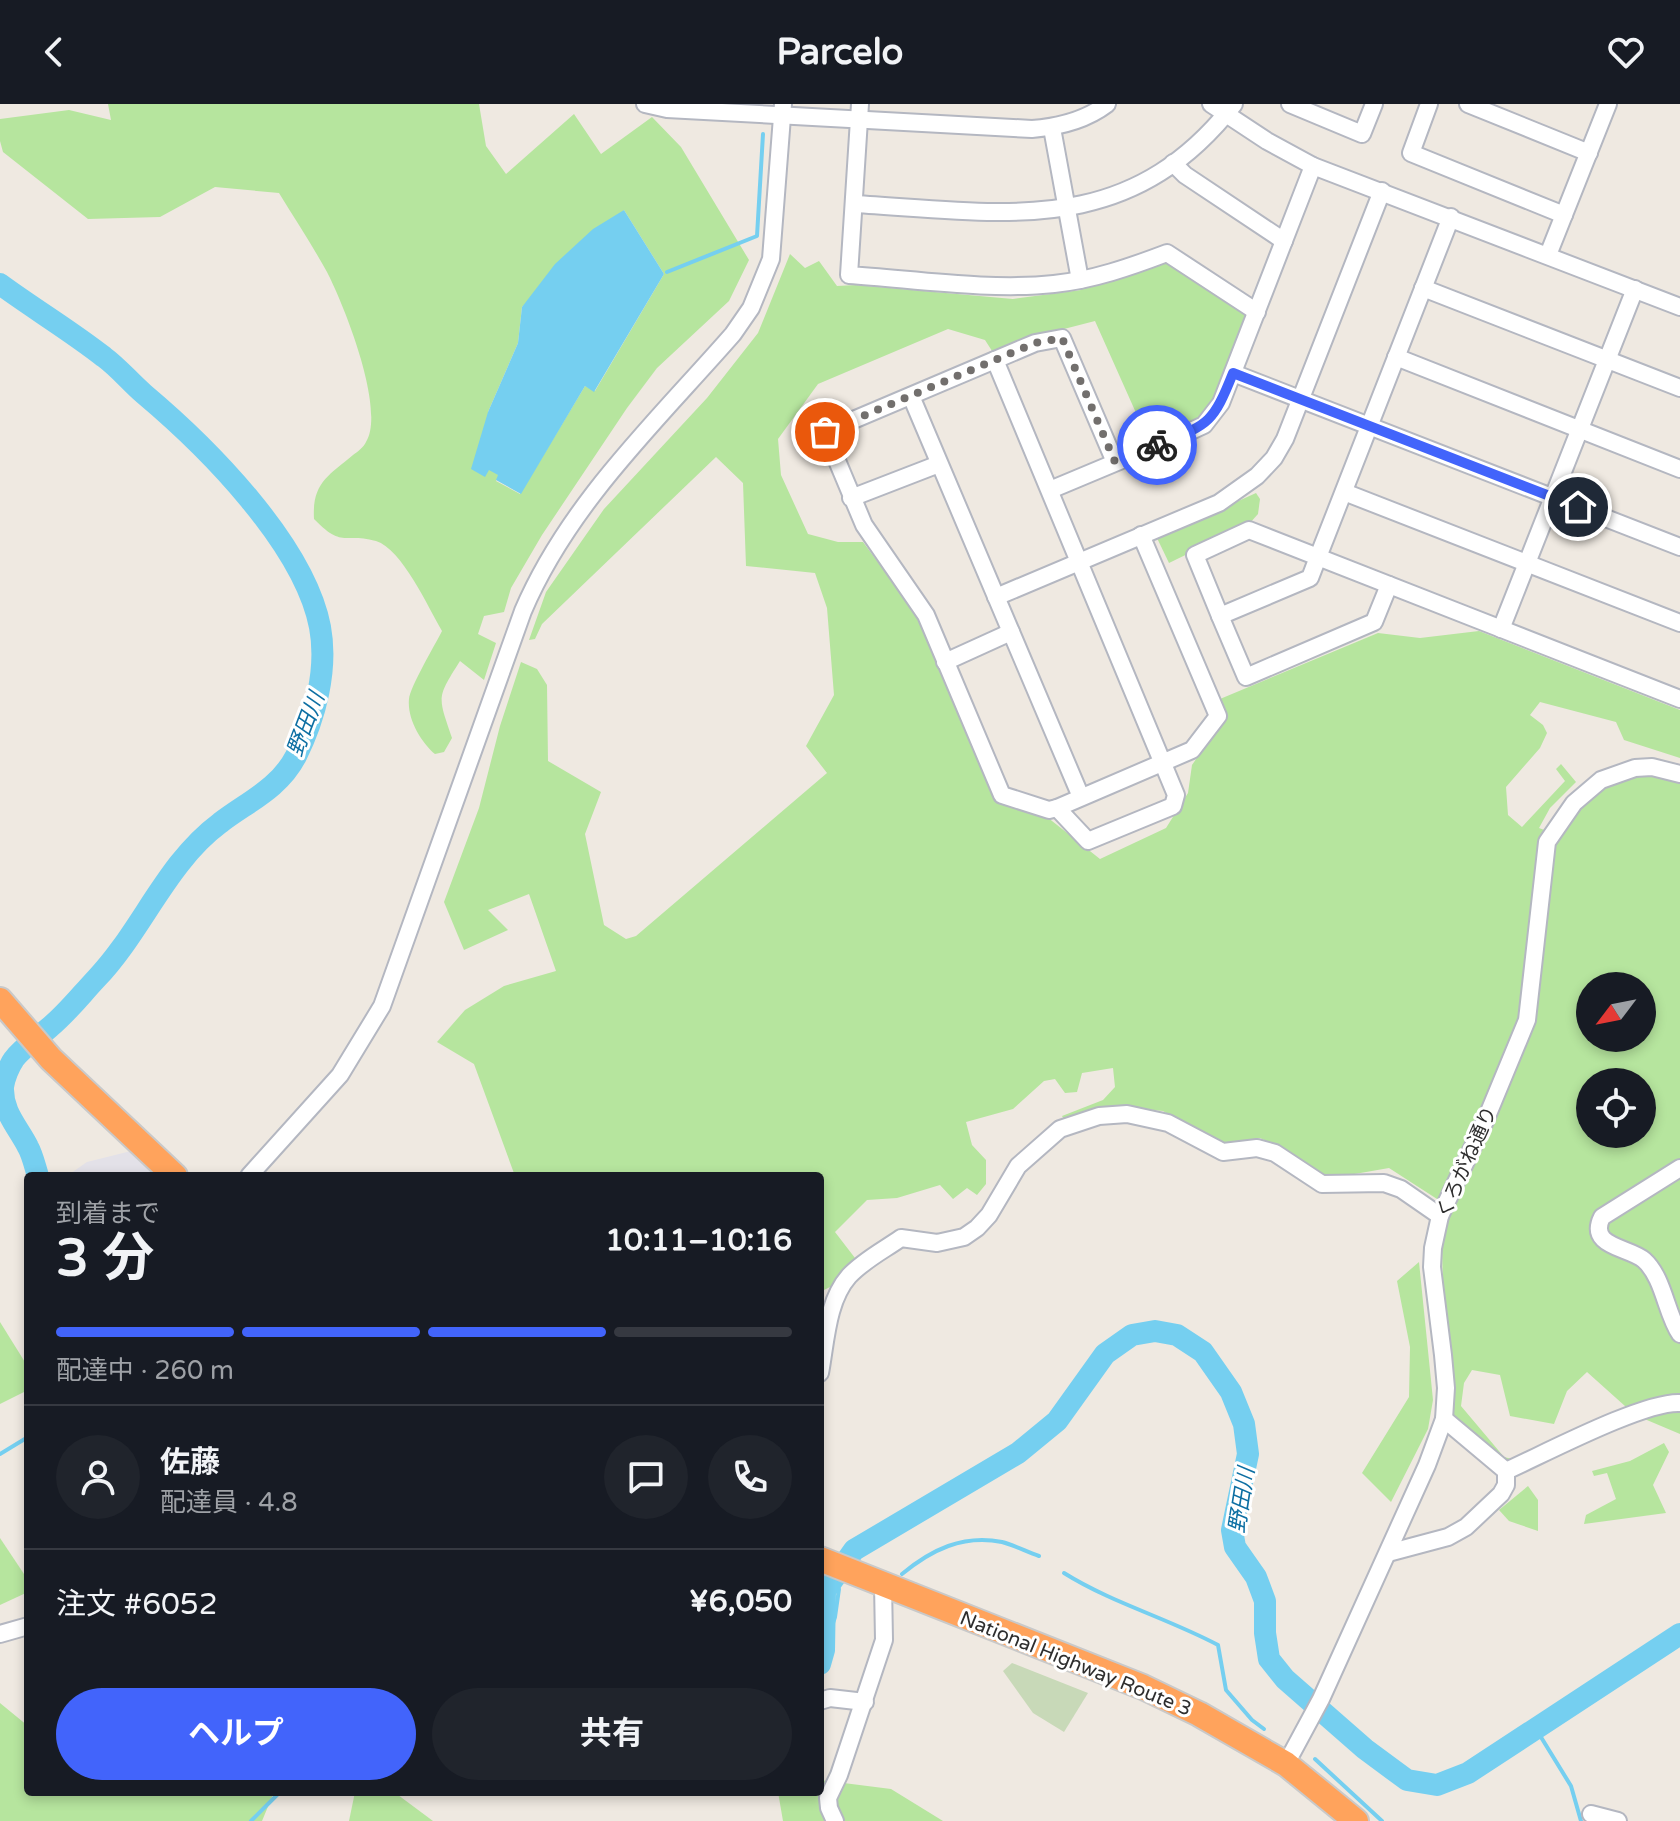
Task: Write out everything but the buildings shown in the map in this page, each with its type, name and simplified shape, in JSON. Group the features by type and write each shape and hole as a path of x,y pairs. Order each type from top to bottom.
{"highway":[{"path":"7,1009 51,1059 171,1172"},
{"name":"National Highway Route 3","path":"824,1561 1143,1687 1239,1735 1286,1764 1356,1821"}],"street":[{"path":"645,104 667,109 694,107 859,112 1001,129 1052,128 1103,105"},
{"path":"1211,104 1230,109 1267,141 1313,166 1680,307"},
{"path":"1290,104 1362,134 1374,104"},
{"path":"1429,104 1411,153 1564,215"},
{"path":"1468,104 1589,153"},
{"path":"1548,255 1608,104"},
{"path":"855,204 1004,213 1067,209 1134,187 1173,163 1230,109"},
{"path":"253,1172 340,1075 382,1006 523,611 545,562 578,511 733,334 751,308 771,259 783,110"},
{"path":"859,112 849,275 1002,285 1052,284 1135,266 1167,253 1257,312"},
{"path":"1052,128 1080,280"},
{"path":"1173,163 1185,175 1284,241"},
{"path":"1050,490 1204,425 1221,403 1313,166"},
{"path":"996,597 1219,503 1257,476 1274,458 1285,439 1382,191"},
{"path":"1220,616 1310,578 1451,217"},
{"path":"1423,288 1680,388"},
{"path":"1501,629 1635,289"},
{"path":"1115,462 1062,338 1035,343 825,432 864,525 926,615 1002,795 1049,810 1057,808 1192,750 1218,716 1141,535"},
{"path":"1396,357 1680,469"},
{"path":"995,360 1176,795 1173,806 1088,841 1057,808"},
{"path":"1233,373 1680,547"},
{"path":"911,396 1081,797"},
{"path":"851,498 939,464"},
{"path":"1344,492 1680,623"},
{"path":"1389,585 1374,622 1246,677 1195,555 1249,530 1680,699"},
{"path":"945,662 1011,632"},
{"name":"くろがね通り","path":"1286,1764 1321,1699 1388,1553 1444,1419 1445,1377 1432,1267 1433,1248 1440,1216 1486,1119 1527,1020 1547,842 1574,803 1601,780 1635,768 1652,767 1680,774"},
{"path":"824,1352 834,1301 842,1285 856,1269 901,1238 937,1243 964,1237 989,1215 1018,1166 1060,1129 1099,1116 1127,1114 1153,1118 1223,1152 1257,1148 1275,1153 1322,1184 1384,1183 1401,1189 1440,1216"},
{"path":"1680,1168 1602,1217 1599,1224 1600,1234 1608,1244 1644,1260 1663,1290 1672,1323 1680,1334"},
{"path":"1506,1471 1617,1421 1670,1402 1680,1403"},
{"path":"1444,1419 1506,1471"},
{"path":"1388,1553 1448,1537 1466,1527 1501,1494 1506,1485 1506,1471"},
{"path":"835,1821 828,1798 865,1702 884,1640 883,1584"},
{"path":"0,1634 24,1627"},
{"path":"824,1700 865,1702"},
{"path":"1593,1821 1591,1814 1618,1821"}],"shaded area":[{"path":"131,1151 150,1172 73,1172 87,1162"}],"green space":[{"path":"108,104 479,104 486,146 506,174 574,114 601,154 652,117 681,147 749,260 729,301 657,368 627,408 542,535 511,588 504,612 484,616 478,634 496,643 484,680 460,661 443,691 442,705 452,738 444,752 435,754 425,743 416,730 409,707 414,685 442,631 422,594 405,567 386,546 376,541 338,537 314,519 316,497 323,481 364,446 371,427 371,406 360,357 327,272 279,193 215,187 160,217 88,219 3,152 0,141 0,119 69,110 111,120","holes":["624,210 664,274 595,391 585,386 520,494 496,481 499,475 489,469 488,412 518,343 522,307"]},
{"path":"790,254 805,268 819,261 837,286 1013,299 1081,290 1080,286 1169,260 1245,311 1249,320 1214,405 1204,417 1149,442 1095,321 994,354 985,340 948,329 818,384 778,439 781,475 808,534 838,542 863,542 921,620 995,799 1047,817 1100,859 1166,828 1188,793 1192,765 1227,714 1220,699 1378,633 1420,638 1479,631 1680,710 1680,758 1624,740 1616,722 1540,702 1530,715 1543,725 1547,733 1540,748 1506,787 1508,815 1522,827 1565,781 1556,769 1561,764 1576,782 1550,808 1539,828 1560,836 1584,806 1610,785 1642,777 1680,784 1680,1434 1635,1415 1587,1372 1567,1391 1554,1424 1510,1416 1500,1375 1472,1370 1464,1383 1461,1406 1504,1457 1512,1459 1563,1436 1517,1463 1499,1462 1452,1413 1450,1336 1443,1290 1442,1248 1451,1208 1389,1168 1326,1179 1280,1147 1260,1138 1225,1144 1209,1139 1163,1111 1116,1106 1065,1121 1062,1116 1103,1100 1115,1087 1113,1068 1082,1073 1077,1092 1065,1093 1055,1079 1044,1081 1013,1109 966,1122 972,1145 986,1160 986,1184 977,1195 967,1188 953,1199 940,1185 897,1198 867,1200 835,1232 855,1258 832,1286 824,1290 824,1172 514,1172 474,1064 437,1042 465,1010 504,986 556,971 529,894 488,910 508,930 464,950 444,902 479,808 500,726 521,662 537,669 547,685 548,761 601,792 585,834 604,925 626,939 636,936 827,773 806,746 834,695 827,608 815,573 746,566 743,483 716,457 542,624 535,639 529,640 546,592 604,509 707,398 758,333"},
{"path":"1256,493 1260,499 1258,514 1249,524 1169,563 1157,538"},
{"path":"1419,1262 1433,1400 1428,1429 1391,1502 1362,1473 1409,1397 1410,1347 1397,1281"},
{"path":"0,1322 24,1361 24,1392 0,1404"},
{"path":"1664,1443 1669,1452 1653,1485 1666,1513 1584,1524 1586,1515 1616,1499 1607,1473 1594,1476 1592,1471 1630,1461"},
{"path":"1528,1486 1538,1500 1538,1531 1509,1521 1499,1510"},
{"path":"0,1538 24,1574 24,1594 0,1605"},
{"path":"1012,1663 1088,1693 1064,1732 1033,1713 1003,1671"},
{"path":"0,1703 24,1723 24,1796 272,1796 262,1821 0,1821"},
{"path":"824,1781 891,1789 943,1821 783,1821 779,1796 824,1796"},
{"path":"354,1796 399,1796 433,1821 349,1821"}],"water":[{"path":"624,210 664,274 594,392 585,386 521,494 496,480 498,475 489,470 485,477 471,469 488,412 518,343 522,307 555,264 593,229"}],"waterway":[{"path":"667,272 757,236 763,134"},
{"name":"野田川","path":"0,284 109,361 196,441 250,499 295,563 310,595 322,643 321,677 314,710 289,767 272,786 201,839 169,877 112,960 68,1010 22,1050 10,1065 3,1087 5,1104 30,1150 37,1172"},
{"name":"野田川","path":"824,1650 825,1591 854,1550 1018,1453 1057,1421 1105,1354 1132,1335 1155,1331 1177,1335 1203,1352 1231,1392 1244,1424 1248,1454 1232,1530 1235,1547 1256,1577 1265,1601 1269,1659 1285,1679 1365,1749 1407,1780 1437,1785 1468,1773 1680,1634"},
{"path":"0,1454 24,1439"},
{"path":"902,1574 936,1551 974,1540 1002,1542 1039,1556"},
{"path":"1064,1573 1101,1593 1218,1645 1226,1690 1264,1729"},
{"path":"824,1650 835,1617 839,1589"},
{"path":"1536,1729 1571,1786 1581,1821"},
{"path":"1315,1759 1382,1821"},
{"path":"251,1821 276,1796"}],"way so far":[{"path":"825,432 1035,343 1062,338 1115,462 1157,445"}],"route":[{"path":"1157,445 1204,425 1221,403 1233,373 1578,507"}]}
